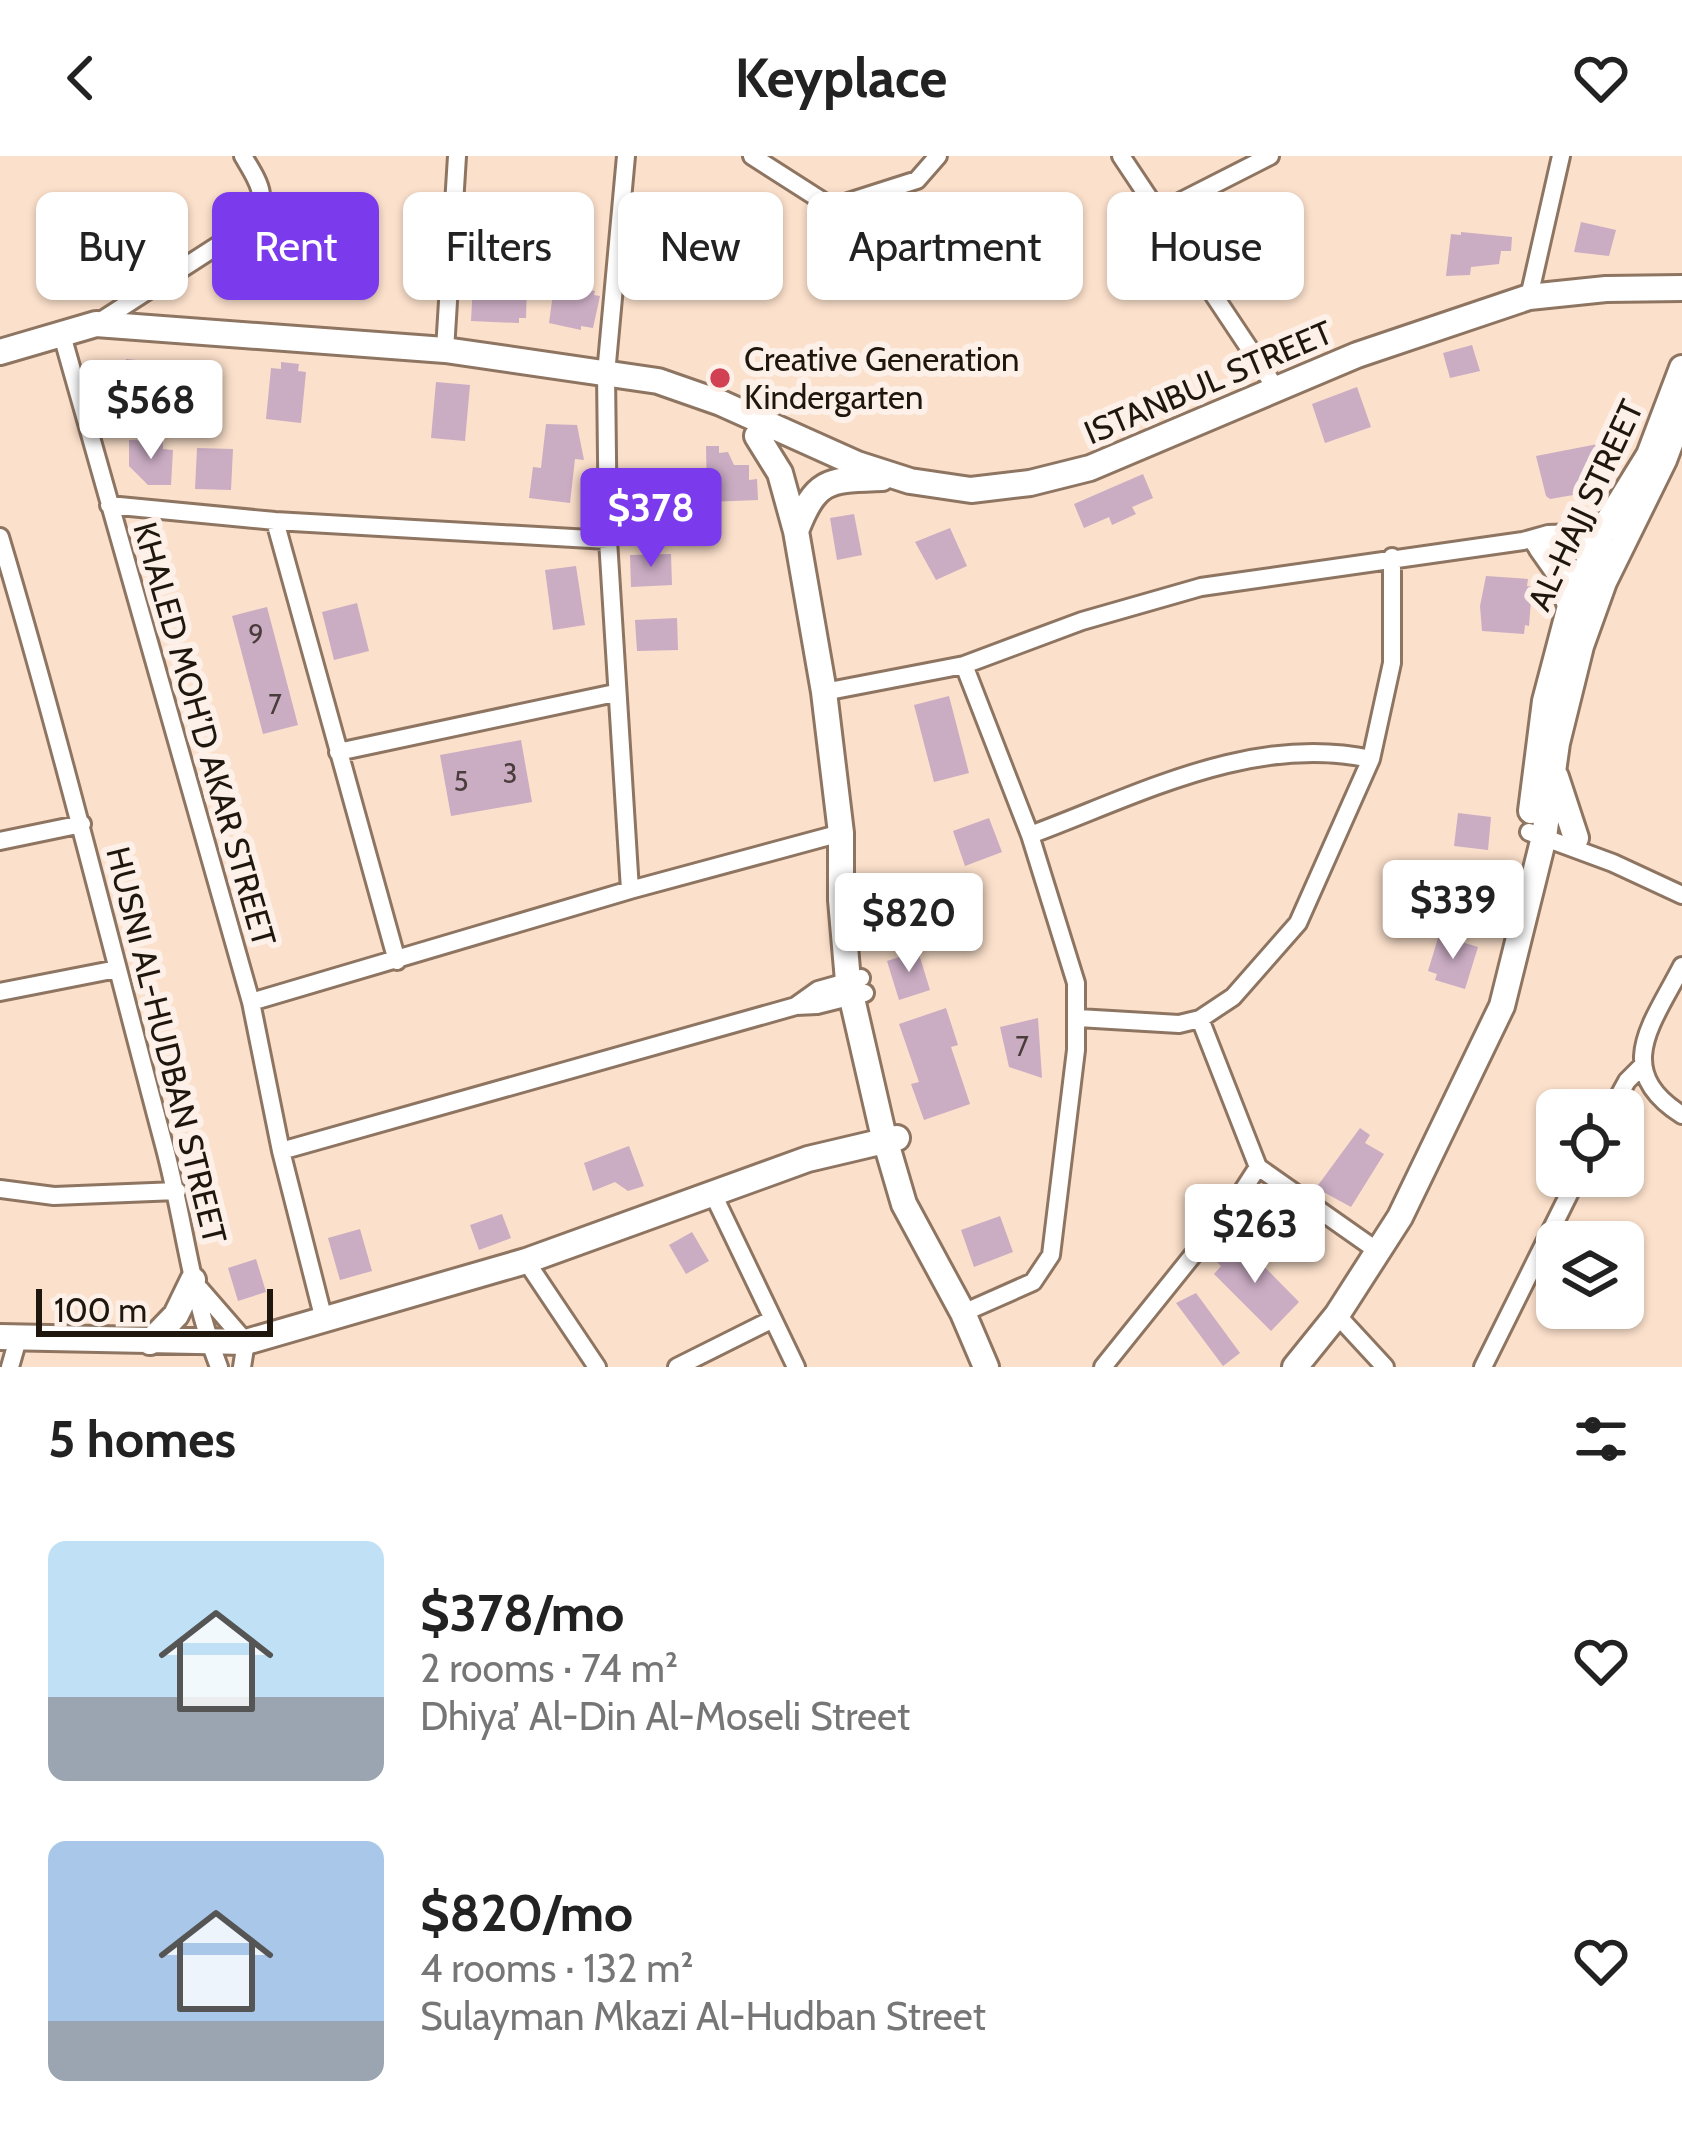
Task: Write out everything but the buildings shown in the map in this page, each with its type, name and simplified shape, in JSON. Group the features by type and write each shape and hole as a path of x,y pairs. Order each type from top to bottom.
{"street":[{"path":"96,324 248,226 263,204 263,191 243,156"},
{"path":"445,350 457,156"},
{"path":"626,156 606,374 615,693 630,890"},
{"path":"752,156 827,204 842,204 916,180 938,156"},
{"path":"1199,192 1270,156"},
{"path":"1529,297 1561,156"},
{"path":"1126,158 1144,192"},
{"name":"ISTANBUL STREET","path":"796,454 854,472 971,490 1059,477 1275,387 1529,297 1682,288"},
{"path":"1215,300 1275,387"},
{"name":"ISTANBUL STREET","path":"0,352 96,324 445,350 632,379 896,478"},
{"name":"KHALED MOH’D AKAR STREET","path":"62,335 251,1002 281,1151 324,1320"},
{"name":"AL-HAJJ STREET","path":"1492,1026 1610,541 1682,368"},
{"name":"AL-HAJJ STREET","path":"1294,1367 1337,1315 1379,1252 1434,1154 1505,998 1538,864 1545,700 1570,606 1664,460 1682,412"},
{"path":"769,434 796,454 796,531"},
{"path":"769,434 796,531 824,692 857,987 890,1133 914,1192 915,1218 986,1367"},
{"path":"796,531 809,498 822,485 833,480 896,478"},
{"path":"109,505 275,521 608,540"},
{"path":"275,521 397,961"},
{"path":"824,692 964,665 1082,621 1201,587 1392,557 1532,544 1548,534 1610,541"},
{"name":"HUSNI AL-HUDBAN STREET","path":"0,537 82,824 219,1367"},
{"path":"1532,544 1560,574 1570,606"},
{"path":"1078,1018 1179,1024 1199,1019 1233,997 1298,923 1370,759 1392,663 1392,557"},
{"path":"963,1312 1033,1282 1051,1255 1078,1018 1068,950 1030,835 964,665"},
{"path":"338,752 615,693"},
{"path":"1030,835 1224,763 1317,750 1370,759"},
{"path":"1553,766 1574,843"},
{"name":"HUSNI AL-HUDBAN STREET","path":"0,841 82,824"},
{"path":"1537,828 1681,893"},
{"path":"251,1002 841,833"},
{"path":"1538,864 1574,843"},
{"path":"1682,966 1644,1041 1642,1066 1656,1096 1682,1115"},
{"path":"0,992 117,969"},
{"path":"281,1151 796,1006 818,990 857,987"},
{"path":"1199,1019 1258,1167 1379,1252"},
{"path":"1623,1089 1642,1066"},
{"path":"10,1367 9,1338 209,1341 244,1354 324,1320 526,1262 712,1192 890,1133"},
{"path":"1103,1367 1234,1204 1258,1167"},
{"path":"0,1189 54,1196 177,1191"},
{"path":"712,1192 796,1367"},
{"path":"1483,1367 1568,1197"},
{"path":"526,1262 597,1367"},
{"path":"150,1342 176,1315 194,1280"},
{"name":"HUSNI AL-HUDBAN STREET","path":"194,1280 244,1354"},
{"path":"1337,1315 1385,1367"},
{"path":"677,1367 771,1321"}],"place":[{"name":"Creative Generation Kindergarten","path":"720,378"}]}
